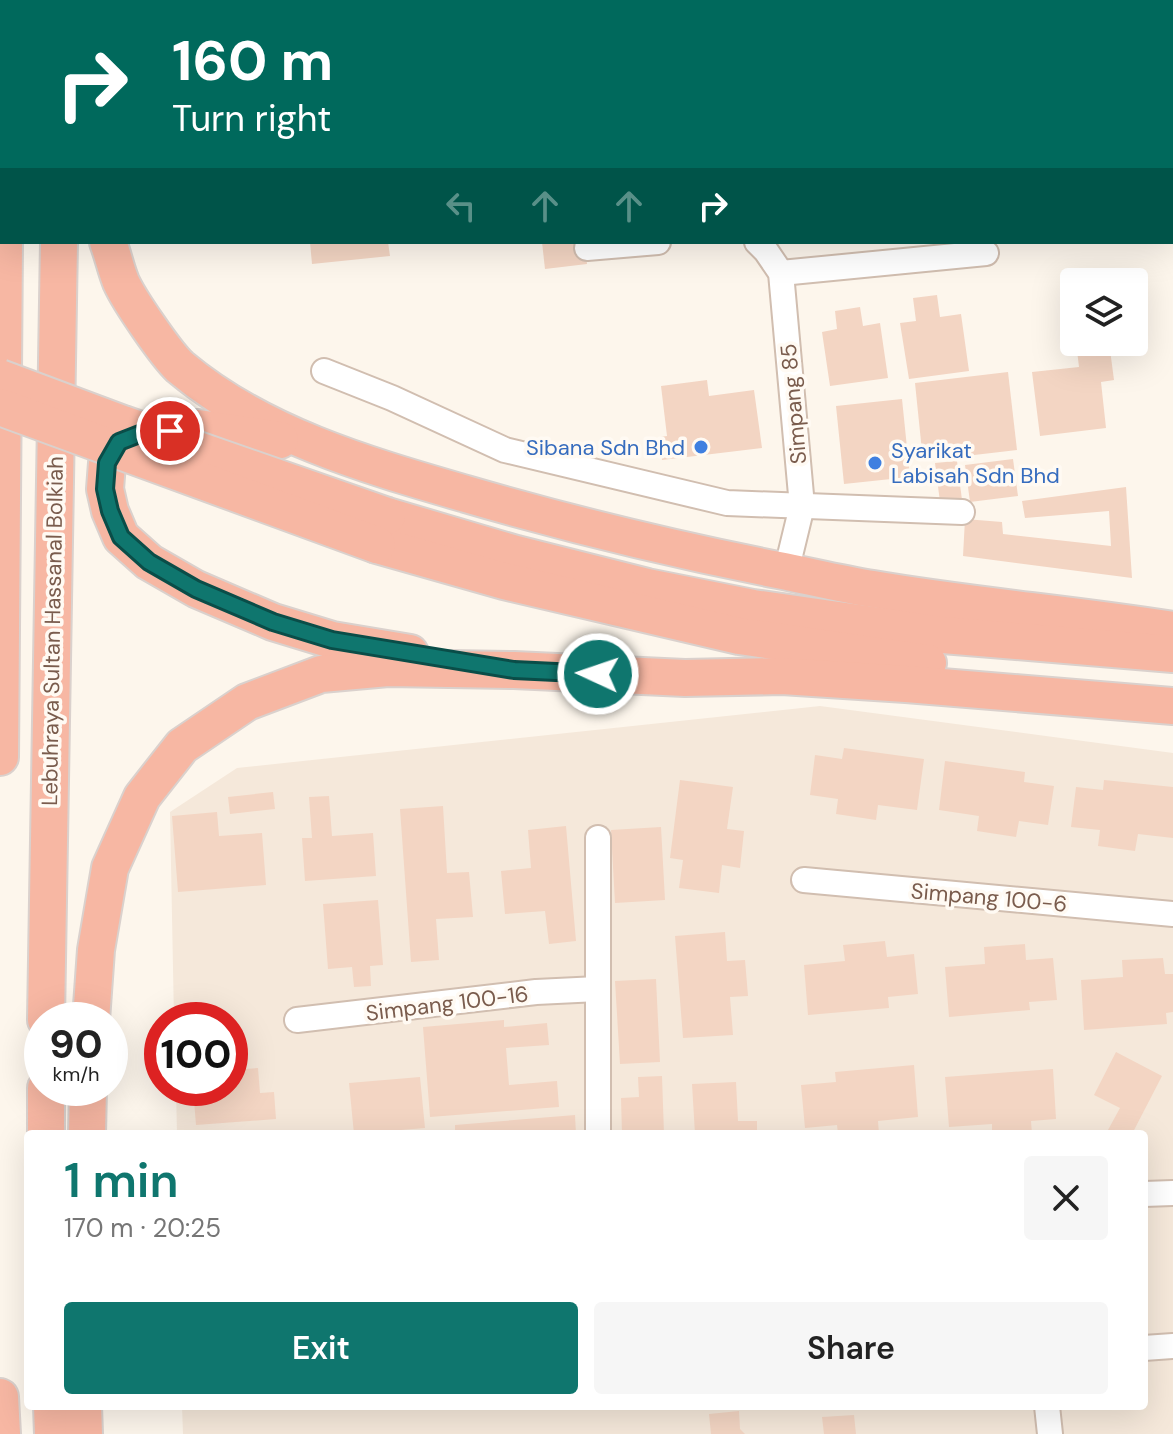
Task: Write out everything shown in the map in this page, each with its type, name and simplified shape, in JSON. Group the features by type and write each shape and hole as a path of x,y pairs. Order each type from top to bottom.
{"highway":[{"path":"0,757 4,244"},
{"name":"Lebuhraya Sultan Hassanal Bolkiah","path":"46,1002 59,244"},
{"path":"109,244 122,284 178,365 221,397 318,447 393,473 584,527 698,554 870,589 1173,630"},
{"path":"0,378 123,424 504,581 739,636 993,671 1168,705"},
{"path":"0,407 382,530 516,554 632,583 753,608 943,635 1173,654"},
{"path":"318,447 198,428 142,433 119,442 107,463 105,489 110,511 121,537 149,562 196,589 273,622 332,640 514,670"},
{"path":"92,1002 96,950 110,868 142,797 182,746 247,702 321,674 388,668 685,678 782,676 1168,705"},
{"path":"46,1106 46,1130"},
{"path":"87,1130 88,1106"},
{"path":"0,1397 2,1434"},
{"path":"52,1410 53,1434"},
{"path":"83,1410 84,1434"}],"street":[{"path":"587,248 634,244"},
{"path":"759,244 781,273 986,253"},
{"name":"Simpang 85","path":"781,273 802,506 786,572"},
{"path":"324,371 392,398 505,450 727,503 962,512"},
{"path":"598,838 598,1130"},
{"name":"Simpang 100-6","path":"804,880 1173,914"},
{"name":"Simpang 100-16","path":"297,1020 536,992 598,989"},
{"path":"1148,1194 1173,1193"},
{"path":"1148,1348 1173,1346"},
{"path":"1047,1410 1050,1434"}],"shaded area":[{"path":"820,706 1173,753 1173,1434 183,1434 182,1410 1148,1410 1148,1130 177,1130 176,1106 248,1106 248,1002 174,1002 170,812 237,768"}],"building":[{"path":"310,244 388,244 390,256 312,264"},
{"path":"542,244 585,244 587,264 545,269"},
{"path":"937,295 940,317 961,314 969,371 909,379 900,323 916,321 913,298"},
{"path":"860,307 863,326 880,323 888,378 830,386 822,332 837,329 835,311"},
{"path":"1078,356 1111,356 1114,380 1101,382 1106,428 1040,436 1032,372 1079,367"},
{"path":"1008,372 1017,450 923,461 915,383"},
{"path":"707,380 709,396 754,390 762,448 662,460 660,437 667,436 661,386"},
{"path":"902,399 910,477 844,484 836,406"},
{"path":"1013,459 1018,496 970,502 965,465"},
{"path":"957,461 962,500 940,502 935,463"},
{"path":"1126,487 1132,578 963,556 965,519 1002,522 1003,534 1111,546 1109,511 1025,518 1022,501"},
{"path":"844,748 924,759 917,810 878,805 876,820 836,814 838,799 810,795 815,755 842,759"},
{"path":"945,761 1025,772 1024,782 1054,786 1048,825 1019,821 1016,837 977,831 979,816 939,810"},
{"path":"680,780 733,787 727,829 744,831 740,868 722,865 719,893 679,888 683,860 670,858"},
{"path":"1104,780 1173,787 1173,838 1138,834 1135,851 1098,846 1100,830 1071,827 1076,787 1103,790"},
{"path":"273,792 275,809 230,814 228,797"},
{"path":"329,796 332,836 373,833 376,876 305,881 302,838 312,838 309,797"},
{"path":"443,806 447,873 469,872 473,917 436,919 439,960 411,962 400,809"},
{"path":"217,812 219,836 262,833 266,885 178,892 172,816"},
{"path":"566,826 576,941 549,944 545,911 505,914 501,871 531,868 528,830"},
{"path":"661,827 665,900 615,903 611,830"},
{"path":"378,900 383,965 370,966 371,986 354,987 352,967 328,969 323,904"},
{"path":"725,932 727,961 745,960 748,996 730,997 733,1035 683,1038 675,936"},
{"path":"885,941 887,957 914,954 918,994 888,997 889,1008 808,1015 804,965 845,961 843,945"},
{"path":"1025,944 1026,960 1053,958 1057,1000 1029,1002 1030,1010 949,1017 945,967 985,964 984,947"},
{"path":"1163,958 1165,974 1173,974 1173,1012 1166,1013 1167,1024 1084,1030 1081,980 1123,977 1122,960"},
{"path":"656,979 660,1062 620,1064 615,981"},
{"path":"504,1020 504,1027 547,1023 549,1045 506,1048 509,1085 557,1081 559,1107 430,1117 423,1027"},
{"path":"1116,1052 1162,1076 1134,1130 1108,1130 1120,1108 1094,1095"},
{"path":"914,1065 918,1117 878,1121 879,1130 838,1130 837,1125 805,1128 801,1085 836,1082 835,1072"},
{"path":"258,1068 260,1093 274,1092 276,1119 196,1125 194,1106 248,1106 248,1069"},
{"path":"1053,1069 1056,1119 1031,1121 1032,1130 992,1130 992,1124 949,1127 945,1077"},
{"path":"662,1076 664,1130 622,1130 621,1098 639,1097 638,1077"},
{"path":"420,1077 425,1128 354,1130 349,1083"},
{"path":"736,1082 738,1121 757,1121 757,1130 695,1130 692,1084"},
{"path":"575,1115 576,1130 455,1130 455,1125"},
{"path":"739,1411 740,1429 745,1434 711,1434 709,1414"},
{"path":"854,1415 856,1434 824,1434 822,1417"}],"place":[{"name":"Sibana Sdn Bhd","path":"701,447"},
{"name":"Syarikat Labisah Sdn Bhd","path":"875,463"}],"route":[{"path":"170,431 142,433 119,442 107,463 105,489 121,537 149,562 196,589 273,622 332,640 514,670 598,674"}]}
